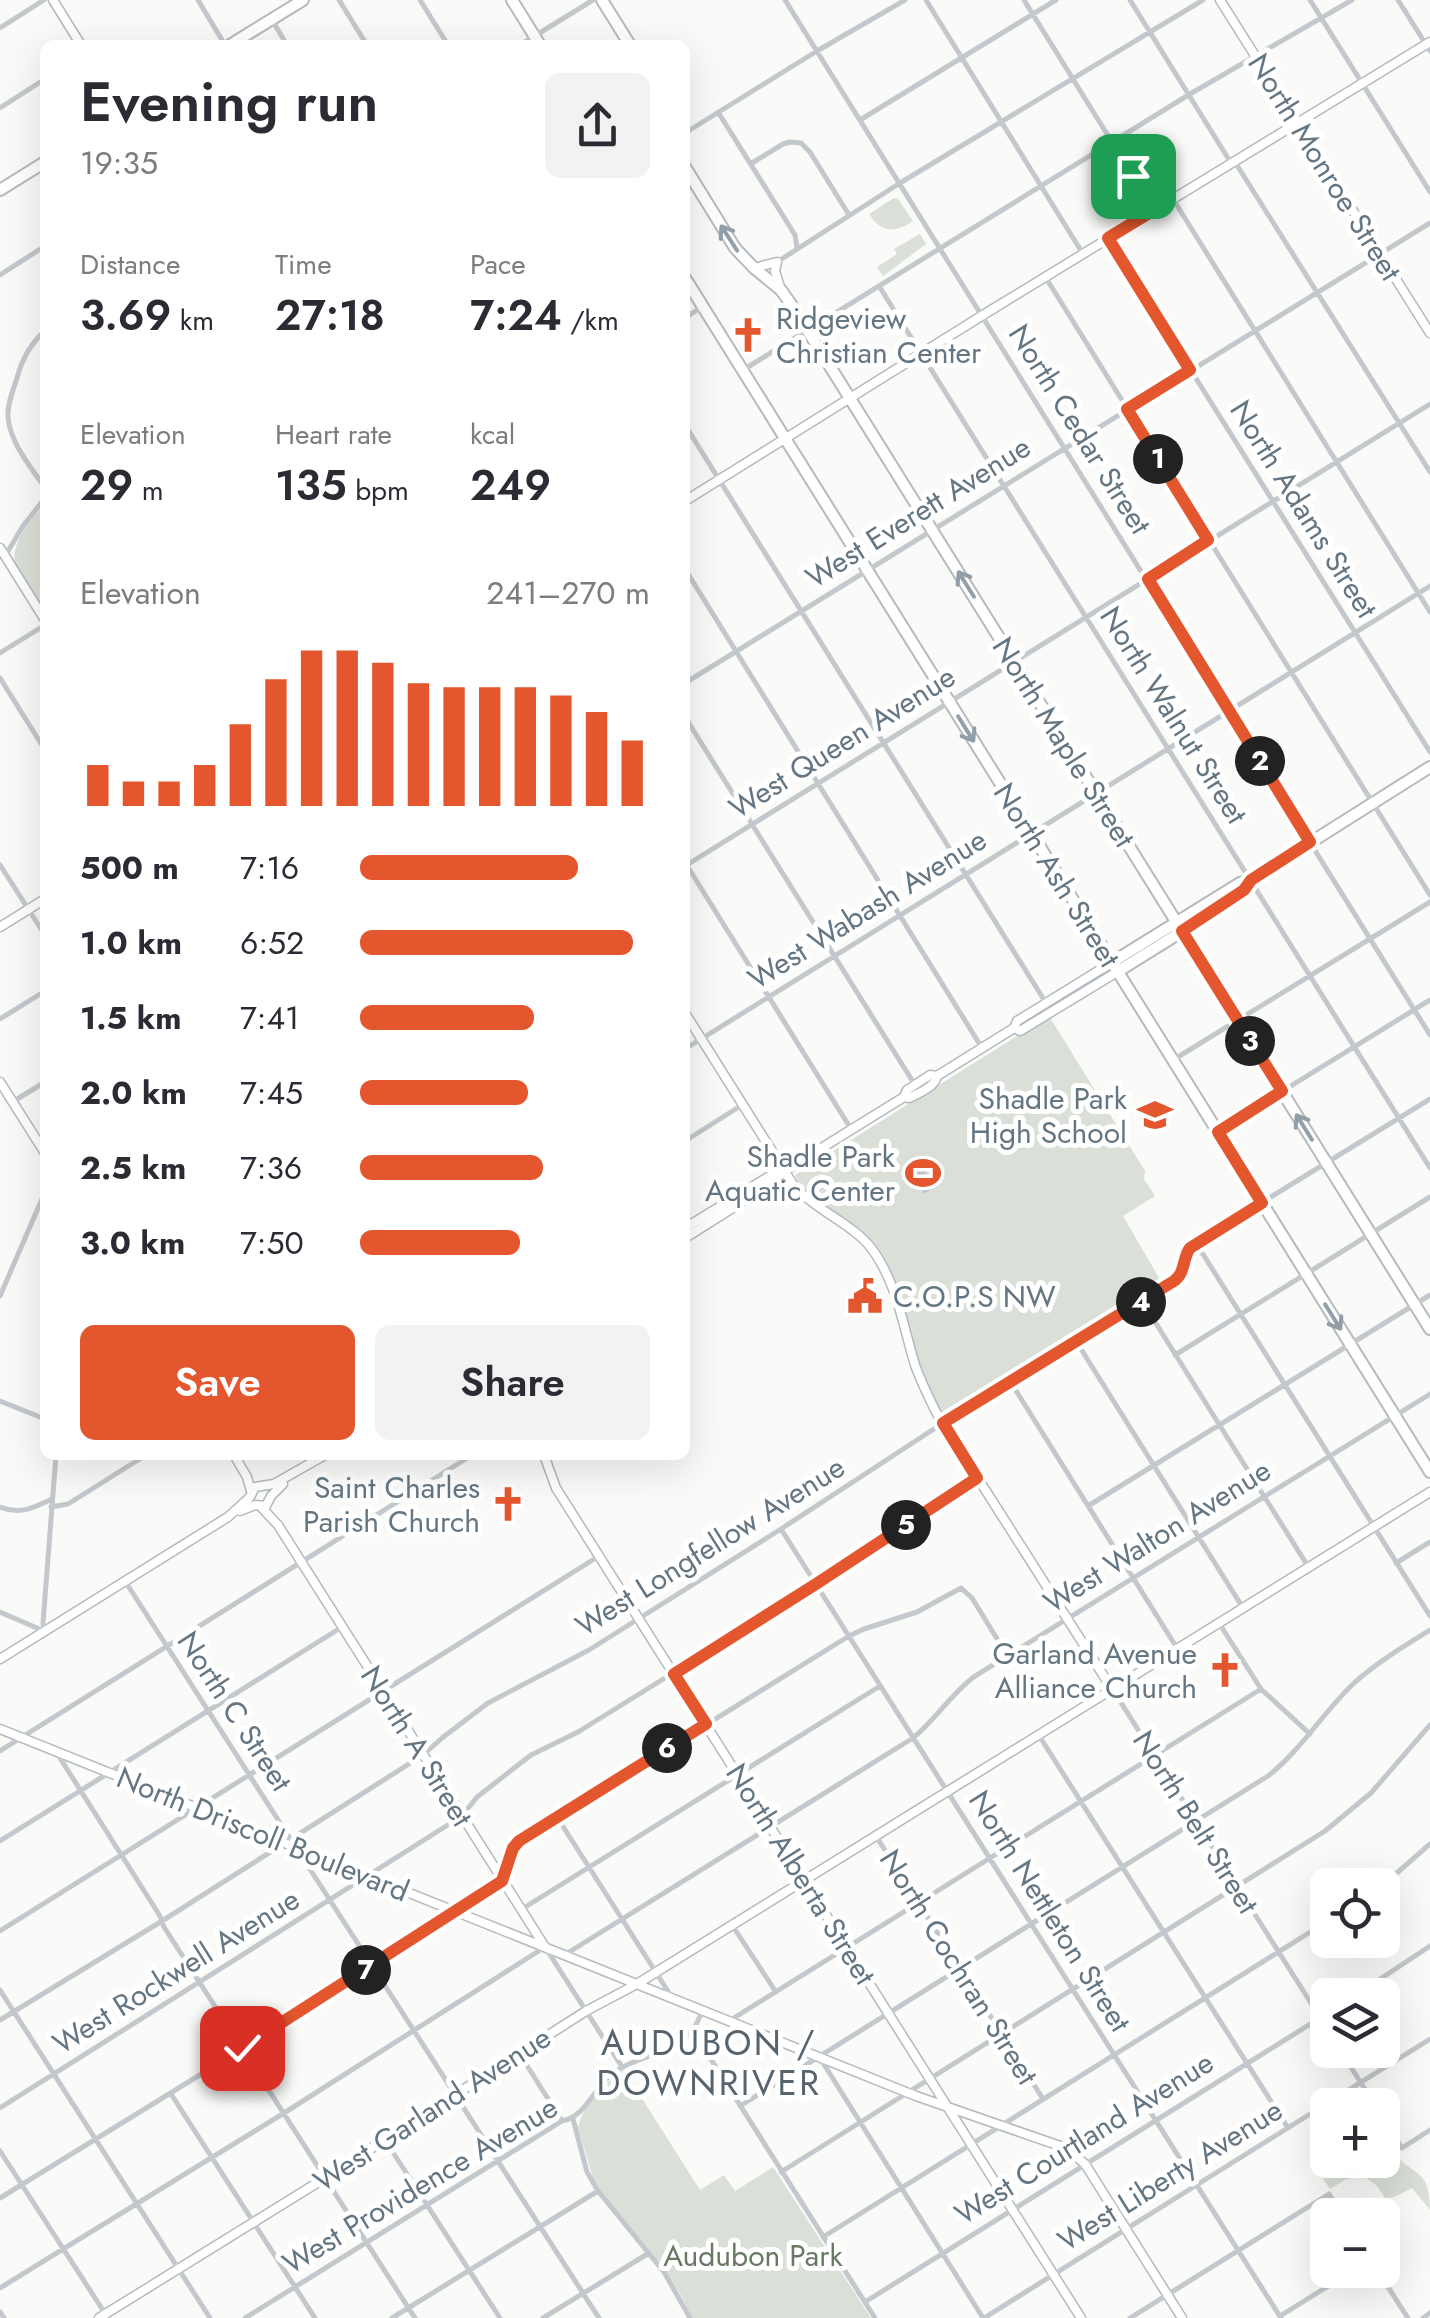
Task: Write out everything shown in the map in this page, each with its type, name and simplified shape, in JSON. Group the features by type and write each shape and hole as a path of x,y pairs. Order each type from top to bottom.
{"main road":[{"path":"53,0 78,40"},
{"path":"237,40 303,0"},
{"path":"512,0 537,40"},
{"path":"602,0 627,40"},
{"name":"North Monroe Street","path":"1220,0 1430,333"},
{"path":"690,498 982,315 1429,46"},
{"path":"0,190 40,165"},
{"name":"North Maple Street","path":"690,175 735,248 781,290 808,330 1430,1328"},
{"path":"754,268 777,262 775,271 781,290"},
{"name":"North Ash Street","path":"690,286 1430,1472"},
{"path":"3,552 40,614"},
{"path":"690,1225 904,1097 924,1090 938,1076 1180,927 1240,883 1251,880 1430,767"},
{"path":"0,927 40,902"},
{"path":"1017,1029 1017,1021 1114,967"},
{"name":"North Belt Street","path":"690,1021 781,1173 806,1199 872,1249 893,1288 923,1387 1112,1689"},
{"path":"904,1097 906,1090 930,1075 938,1076"},
{"path":"0,1082 40,1145"},
{"path":"690,1235 777,1180 781,1173"},
{"name":"North A Street","path":"237,1460 545,1948"},
{"path":"0,1659 318,1460"},
{"name":"North Alberta Street","path":"546,1460 556,1488 1081,2318"},
{"path":"257,1495 266,1506 294,1474"},
{"name":"North A Street","path":"257,1495 270,1490 278,1525"},
{"name":"West Garland Avenue","path":"104,2317 586,2011 655,1973 1430,1492"},
{"name":"North Driscoll Boulevard","path":"0,1728 911,2094 1062,2146 1085,2164"},
{"name":"North Alberta Street","path":"936,2087 976,2117"},
{"name":"North Driscoll Boulevard","path":"911,2094 941,2110 969,2140"},
{"path":"1085,2164 1182,2318"}],"street":[{"path":"0,28 44,0"},
{"path":"198,0 225,40"},
{"path":"339,0 364,40"},
{"path":"420,0 445,40"},
{"path":"537,40 593,0"},
{"name":"North Cedar Street","path":"785,0 1430,1035"},
{"path":"690,130 905,0"},
{"path":"926,0 1083,254"},
{"path":"1024,0 1154,210"},
{"path":"860,120 1056,0"},
{"path":"1130,0 1430,472"},
{"path":"777,262 1202,0"},
{"path":"1310,0 1430,192"},
{"path":"742,370 1190,94 1352,0"},
{"path":"1398,0 1429,46"},
{"path":"272,20 284,40"},
{"path":"0,108 40,83"},
{"path":"718,112 795,235 798,248"},
{"path":"751,164 782,144 801,143 849,215"},
{"path":"1173,199 1430,612"},
{"name":"West Everett Avenue","path":"690,681 1430,223"},
{"name":"North Adams Street","path":"1108,238 1430,752"},
{"path":"0,275 40,249"},
{"path":"1045,277 1430,898 1173,1060"},
{"name":"North Walnut Street","path":"879,286 1430,1168"},
{"path":"690,314 702,306"},
{"path":"40,336 20,365 8,418 14,440 40,480"},
{"name":"West Queen Avenue","path":"690,862 1430,404"},
{"path":"690,433 1046,1003"},
{"path":"3,552 40,504"},
{"path":"690,577 982,1048"},
{"name":"West Wabash Avenue","path":"690,1046 1430,586"},
{"path":"0,653 40,625"},
{"path":"0,678 40,742"},
{"path":"690,724 914,1085"},
{"path":"0,865 40,927"},
{"path":"690,870 852,1129"},
{"path":"0,1019 40,993"},
{"path":"1218,1132 1430,1000"},
{"path":"13,1102 40,1085"},
{"name":"West Longfellow Avenue","path":"0,2020 291,1843 423,1755 488,1703 639,1619 943,1423 1179,1278 1187,1252 1196,1244 1430,1098"},
{"path":"690,1138 742,1105"},
{"path":"1175,1355 1430,1197"},
{"path":"0,1296 40,1204"},
{"path":"1196,1244 1430,1616"},
{"path":"1088,1506 1430,1295"},
{"path":"1142,1301 1309,1568"},
{"path":"1076,1341 1242,1608"},
{"path":"1010,1381 1177,1648"},
{"name":"West Walton Avenue","path":"564,1955 913,1738 962,1686 1007,1655 1430,1394"},
{"path":"0,1402 40,1417"},
{"path":"44,1631 56,1460"},
{"path":"52,1507 68,1504 138,1460"},
{"path":"0,1751 464,1460"},
{"name":"West Rockwell Avenue","path":"0,2108 462,1816 477,1797 531,1755 578,1732 674,1674 977,1478"},
{"path":"0,1507 26,1511 52,1498"},
{"name":"North Nettleton Street","path":"781,1529 1279,2318"},
{"path":"1396,1562 1430,1542"},
{"path":"0,1930 599,1556"},
{"name":"North C Street","path":"126,1581 599,2318"},
{"path":"0,2198 456,1912 502,1881 519,1841 849,1636 917,1612 963,1589 1007,1655"},
{"path":"0,1612 44,1631"},
{"path":"1219,1623 1261,1689 1310,1734"},
{"path":"0,1841 342,1627"},
{"path":"740,2106 1268,1776 1290,1758 1360,1678 1430,1630"},
{"path":"521,1910 880,1686"},
{"name":"North Belt Street","path":"1112,1689 1310,2002"},
{"path":"729,2022 1261,1689"},
{"path":"782,2172 1347,1815 1392,1771 1430,1725"},
{"path":"1038,1734 1288,2128"},
{"path":"61,1754 200,1983 415,2318"},
{"path":"557,1817 674,1999"},
{"name":"North Cochran Street","path":"876,1835 1043,2099"},
{"path":"1400,1870 1430,1844"},
{"path":"732,1924 776,1992"},
{"path":"823,2237 969,2140 1001,2126 1310,1932"},
{"path":"1382,1978 1430,1946"},
{"path":"0,2288 545,1948"},
{"name":"North A Street","path":"545,1948 622,2067"},
{"path":"0,1990 210,2318"},
{"path":"702,2011 693,2031 875,2318"},
{"name":"West Courtland Avenue","path":"865,2302 1310,2024"},
{"name":"West Providence Avenue","path":"244,2318 562,2122 572,2120 603,2082 622,2067 664,2050 693,2031"},
{"name":"West Liberty Avenue","path":"984,2318 1430,2039"},
{"path":"519,2053 562,2122"},
{"path":"819,2057 984,2318"},
{"path":"1351,2068 1364,2088"},
{"path":"170,2093 316,2318"},
{"path":"572,2120 598,2191 664,2272 690,2318"},
{"path":"1400,2145 1402,2148 1430,2130"},
{"path":"385,2140 500,2318"},
{"path":"0,2151 104,2317"},
{"path":"392,2318 598,2191"},
{"path":"1130,2318 1310,2205"},
{"path":"544,2318 649,2253"},
{"path":"1279,2318 1326,2288"},
{"path":"1389,2288 1408,2318"},
{"path":"1423,2318 1430,2313"}],"green space":[{"path":"894,198 913,221 888,229 878,225 869,214"},
{"path":"920,234 926,244 883,276 877,267 897,254 894,249"},
{"path":"40,509 40,604 15,565 16,548"},
{"path":"1049,1016 1145,1171 1144,1179 1155,1196 1123,1216 1162,1283 950,1414 943,1414 923,1375 897,1290 879,1250 859,1230 809,1196 795,1175"},
{"name":"Audubon Park","path":"624,2070 700,2190 724,2175 735,2191 773,2167 871,2318 692,2318 661,2264 594,2181 578,2128 595,2095"},
{"path":"1400,2160 1423,2179 1430,2210 1412,2188 1385,2198 1366,2178 1400,2178"},
{"path":"1323,2178 1352,2178 1345,2180 1330,2189"}],"shaded area":[{"path":"926,1164 928,1170 922,1182 934,1176 939,1184 924,1194 911,1183 918,1177 910,1168"}],"place":[{"name":"Ridgeview Christian Center","path":"748,335"},
{"name":"Shadle Park High School","path":"1155,1115"},
{"name":"Shadle Park Aquatic Center","path":"923,1173"},
{"name":"C.O.P.S NW","path":"865,1296"},
{"name":"Saint Charles Parish Church","path":"508,1504"},
{"name":"Garland Avenue Alliance Church","path":"1225,1670"}],"district":[{"name":"AUDUBON / DOWNRIVER","path":"709,2063"}],"route":[{"path":"242,2048 502,1881 519,1841 706,1724 674,1674 977,1478 943,1423 1179,1278 1190,1248 1262,1203 1218,1132 1282,1091 1182,931 1310,842 1148,579 1208,540 1127,409 1190,370 1108,238 1154,210 1133,176"}]}
